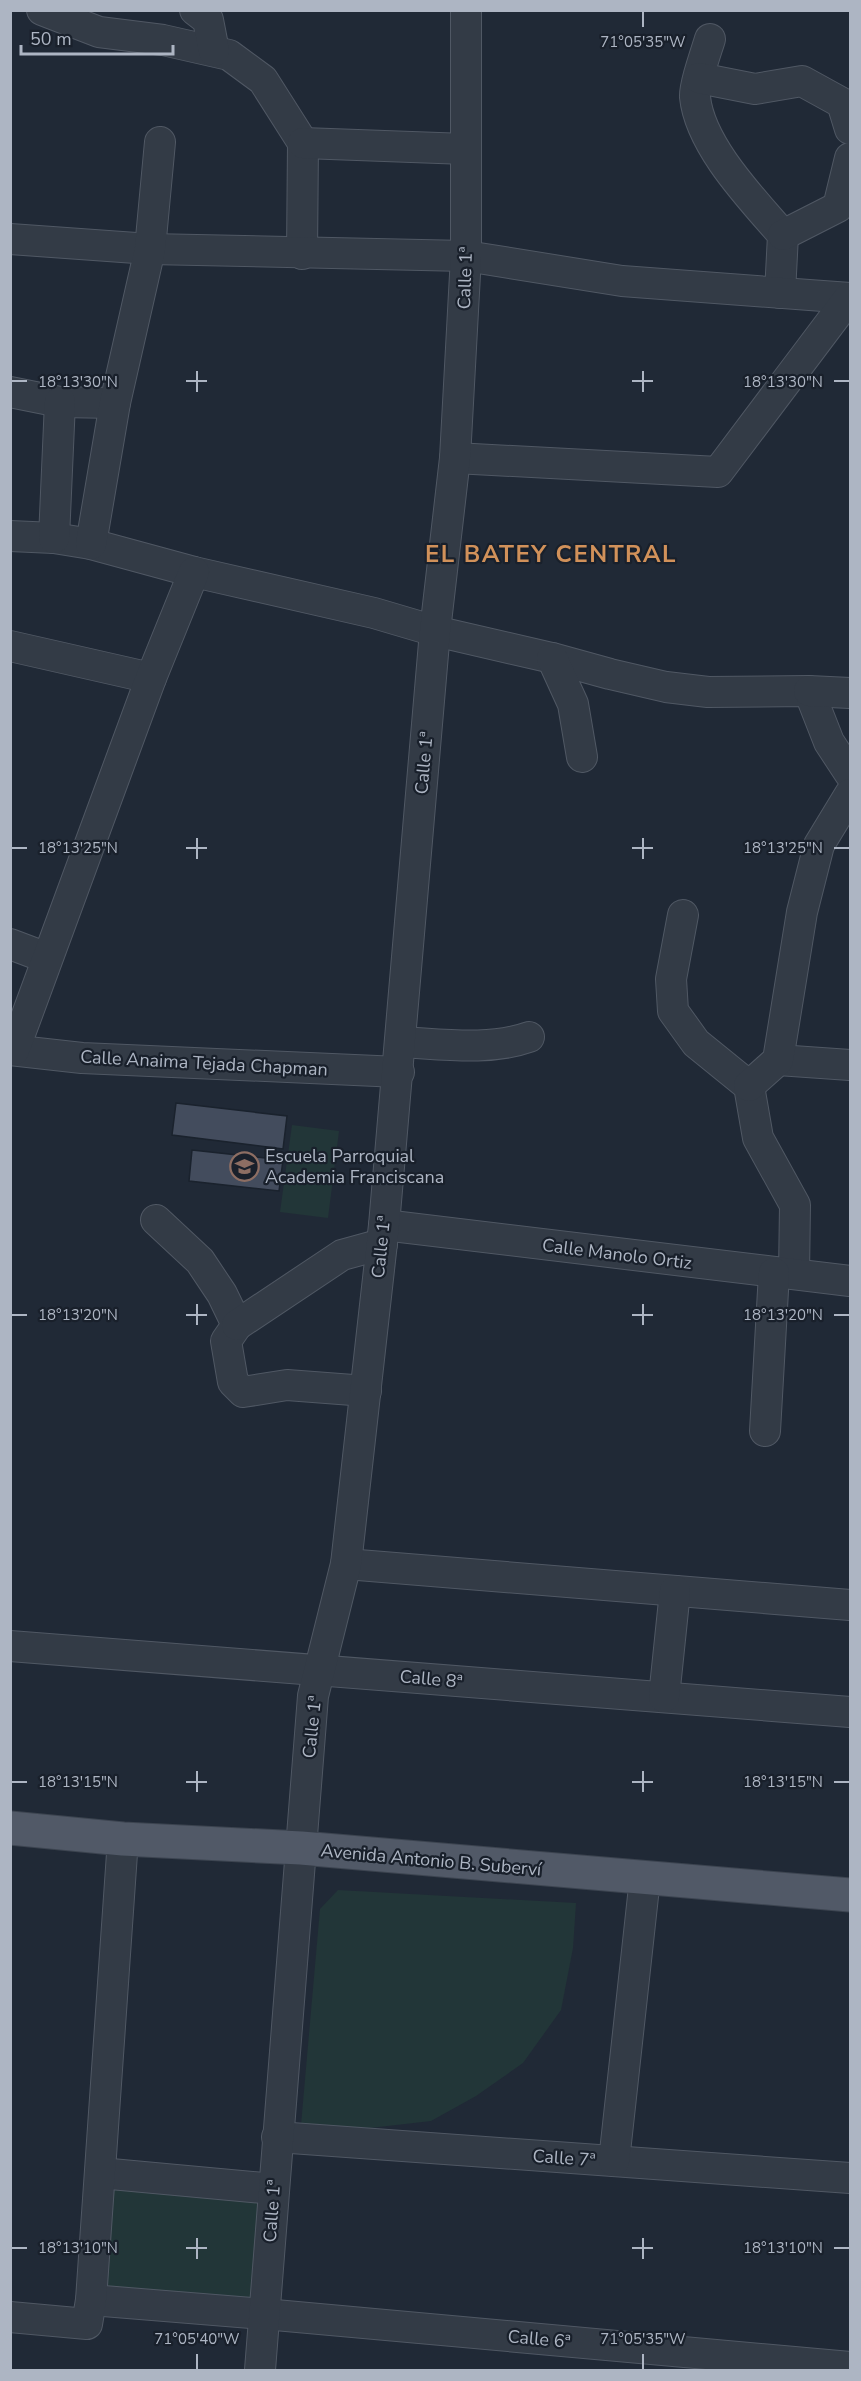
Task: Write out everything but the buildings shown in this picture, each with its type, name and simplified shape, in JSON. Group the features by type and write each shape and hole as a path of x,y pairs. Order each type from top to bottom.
{"main road":[{"name":"Avenida Antonio B. Suberví","path":"10,1828 123,1839 301,1848 850,1895"}],"street":[{"path":"195,10 208,20 214,51"},
{"name":"Calle 1ª","path":"260,2370 314,1696 346,1564 366,1390 399,1072 435,631 455,458 466,256 466,10"},
{"path":"44,11 99,32 162,40 229,55 263,80 303,143 302,254"},
{"path":"710,39 694,96 708,142 748,195 783,235 780,293"},
{"path":"699,78 755,89 802,81 842,103 850,129"},
{"path":"91,544 115,403 150,249 160,142"},
{"path":"303,143 466,149"},
{"path":"783,235 838,207 850,158"},
{"path":"10,239 150,249 466,256 622,281 850,298"},
{"path":"455,458 718,472 850,298"},
{"path":"10,392 60,402 115,403"},
{"path":"54,538 60,402"},
{"path":"10,536 54,538 91,544 194,572 374,613 435,631 666,687 708,692 850,693"},
{"path":"12,1050 151,678 194,572"},
{"path":"10,645 151,678"},
{"path":"552,658 573,704 582,758"},
{"path":"809,691 829,742 850,774"},
{"path":"750,1086 778,1060 802,912 819,844 850,794"},
{"path":"683,915 671,979 673,1011 696,1043 750,1086 758,1138 795,1205 784,1273 765,1431"},
{"path":"10,944 47,958"},
{"path":"401,1042 513,1043 529,1037"},
{"name":"Calle Anaima Tejada Chapman","path":"12,1050 82,1058 399,1072"},
{"path":"778,1060 850,1065"},
{"path":"156,1221 200,1261 222,1294 237,1325"},
{"path":"366,1390 287,1385 243,1392 233,1382 226,1341 237,1325 342,1255 383,1234"},
{"name":"Calle Manolo Ortiz","path":"383,1234 850,1281"},
{"path":"346,1564 850,1605"},
{"path":"664,1697 675,1591"},
{"name":"Calle 8ª","path":"10,1646 850,1712"},
{"path":"10,2317 87,2324 91,2300 123,1839"},
{"path":"614,2161 645,1878"},
{"name":"Calle 7ª","path":"278,2137 850,2178"},
{"path":"100,2173 274,2189"},
{"name":"Calle 6ª","path":"91,2300 264,2313 850,2367"}],"green space":[{"path":"292,1125 339,1131 328,1218 280,1212"},
{"path":"338,1890 576,1903 573,1948 561,2010 523,2063 476,2096 431,2121 370,2128 301,2125 320,1909"},
{"path":"113,2184 263,2196 255,2302 105,2290"}],"place":[{"name":"Escuela Parroquial Academia Franciscana","path":"244,1166"}],"district":[{"name":"EL BATEY CENTRAL","path":"551,554"}]}
